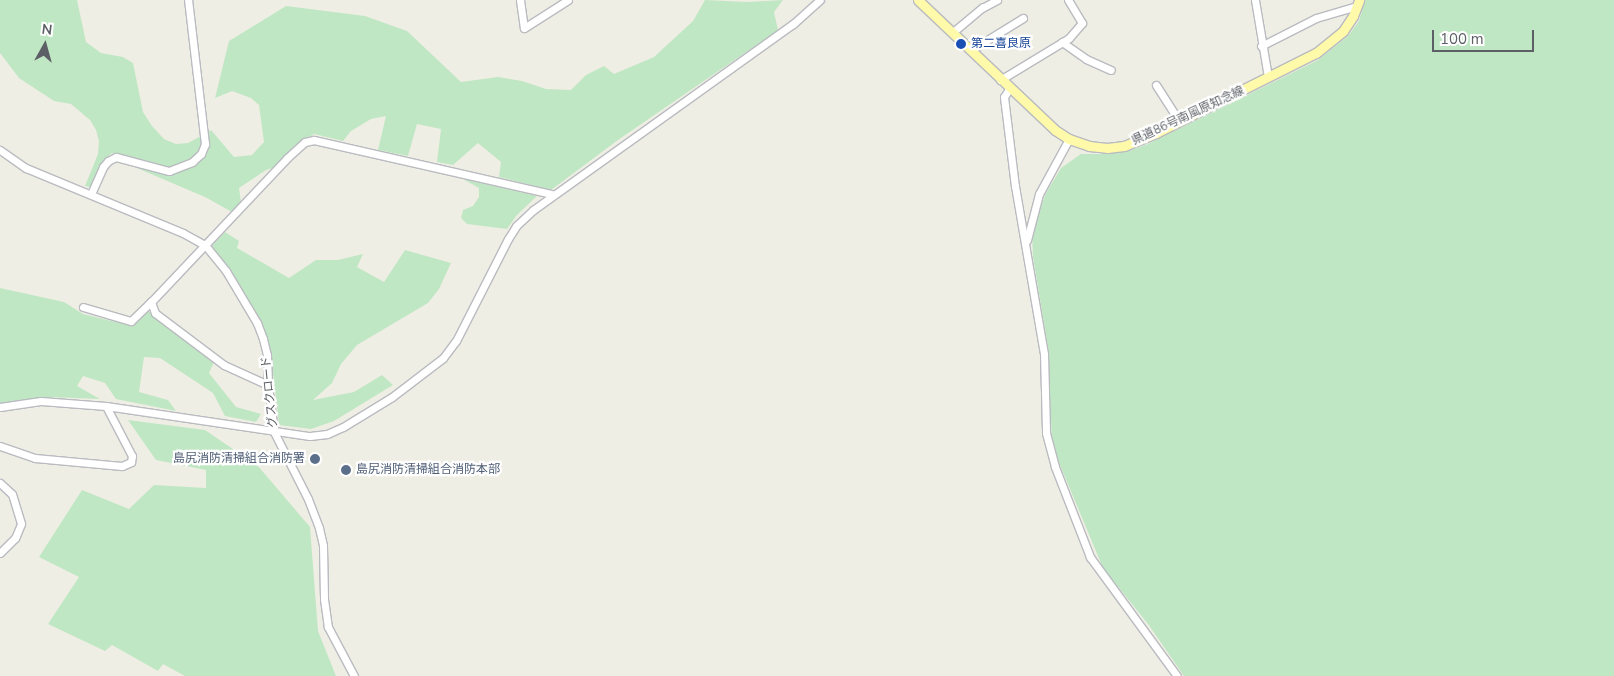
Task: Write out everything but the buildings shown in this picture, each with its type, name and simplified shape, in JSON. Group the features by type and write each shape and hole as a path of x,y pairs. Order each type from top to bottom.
{"main road":[{"name":"県道86号南風原知念線","path":"918,0 1009,89 1055,130 1069,139 1089,146 1107,148 1124,146 1179,121 1328,46 1348,25 1358,3"}],"street":[{"path":"91,194 103,167 108,161 116,157 169,171 192,162 201,154 205,144 188,0"},
{"path":"520,0 524,28 568,0"},
{"path":"0,408 41,401 106,406 310,436 327,434 343,427 392,397 443,358 456,341 516,226 552,194 793,24 820,0"},
{"path":"952,32 982,8 997,0"},
{"path":"1000,80 1069,38 1082,23 1068,0"},
{"path":"1255,0 1268,77"},
{"path":"1262,46 1316,18 1358,3"},
{"path":"971,50 1023,18"},
{"path":"1062,42 1086,59 1112,70"},
{"path":"1156,85 1179,121"},
{"path":"1009,89 1004,96 1015,186 1044,354 1046,433 1055,467 1090,557 1177,676"},
{"path":"1026,243 1039,194 1069,139"},
{"path":"83,307 131,321 287,158 305,142 314,140 552,194"},
{"name":"グスクロード","path":"0,150 26,168 183,233 205,245 226,271 257,323 267,355 268,385 274,432 308,499 319,528 323,546 324,598 328,627 335,645 354,676"},
{"path":"151,302 155,313 224,365 268,385"},
{"path":"0,446 35,458 122,466 131,462 132,456 106,406"},
{"path":"0,484 12,494 21,524 15,538 0,553"}],"green space":[{"path":"0,0 77,0 86,42 101,53 123,57 133,63 143,112 152,126 164,139 176,144 188,143 201,136 202,145 200,151 193,159 170,169 112,153 102,162 90,187 85,186 98,154 99,141 96,130 90,120 71,104 54,101 19,78 0,53"},
{"path":"705,0 747,2 783,0 774,12 778,30 618,140 551,190 499,177 501,162 478,143 453,165 437,162 441,129 417,124 408,156 378,150 386,116 371,119 351,131 343,141 314,134 295,145 276,167 266,170 239,188 241,202 232,212 205,197 118,160 127,161 167,175 178,172 193,166 203,157 208,146 206,134 211,130 234,157 252,155 264,142 259,105 251,98 232,91 215,98 229,41 286,6 365,16 407,31 461,82 498,77 522,81 546,89 571,90 586,75 604,66 614,74 654,57 693,21"},
{"path":"1365,0 1614,0 1614,676 1184,676 1148,624 1103,568 1052,446 1048,347 1033,257 1032,234 1045,195 1061,168 1081,154 1108,154 1129,151 1148,144 1318,60 1348,36 1359,21"},
{"path":"463,179 537,196 517,215 507,229 467,224 461,218 463,210 473,206 479,197 479,188"},
{"path":"225,232 239,241 237,248 289,278 316,260 338,260 363,254 357,267 384,282 405,250 451,263 439,289 428,303 357,345 341,364 332,383 313,400 354,392 382,375 393,385 334,421 311,429 279,425 270,347 258,315 212,246"},
{"path":"0,288 64,302 83,314 132,326 148,311 214,362 209,373 236,407 261,414 256,422 225,416 213,393 160,358 144,357 139,392 168,400 176,411 116,399 105,383 83,376 77,386 100,399 48,397 0,404"},
{"path":"128,420 205,430 258,466 310,527 318,631 336,676 185,676 163,664 158,671 112,645 105,651 48,624 79,577 39,557 82,490 129,509 154,485 206,488 206,470 156,460"}],"place":[{"name":"第二喜良原","path":"961,44"},
{"name":"島尻消防清掃組合消防署","path":"315,459"},
{"name":"島尻消防清掃組合消防本部","path":"346,470"}]}
